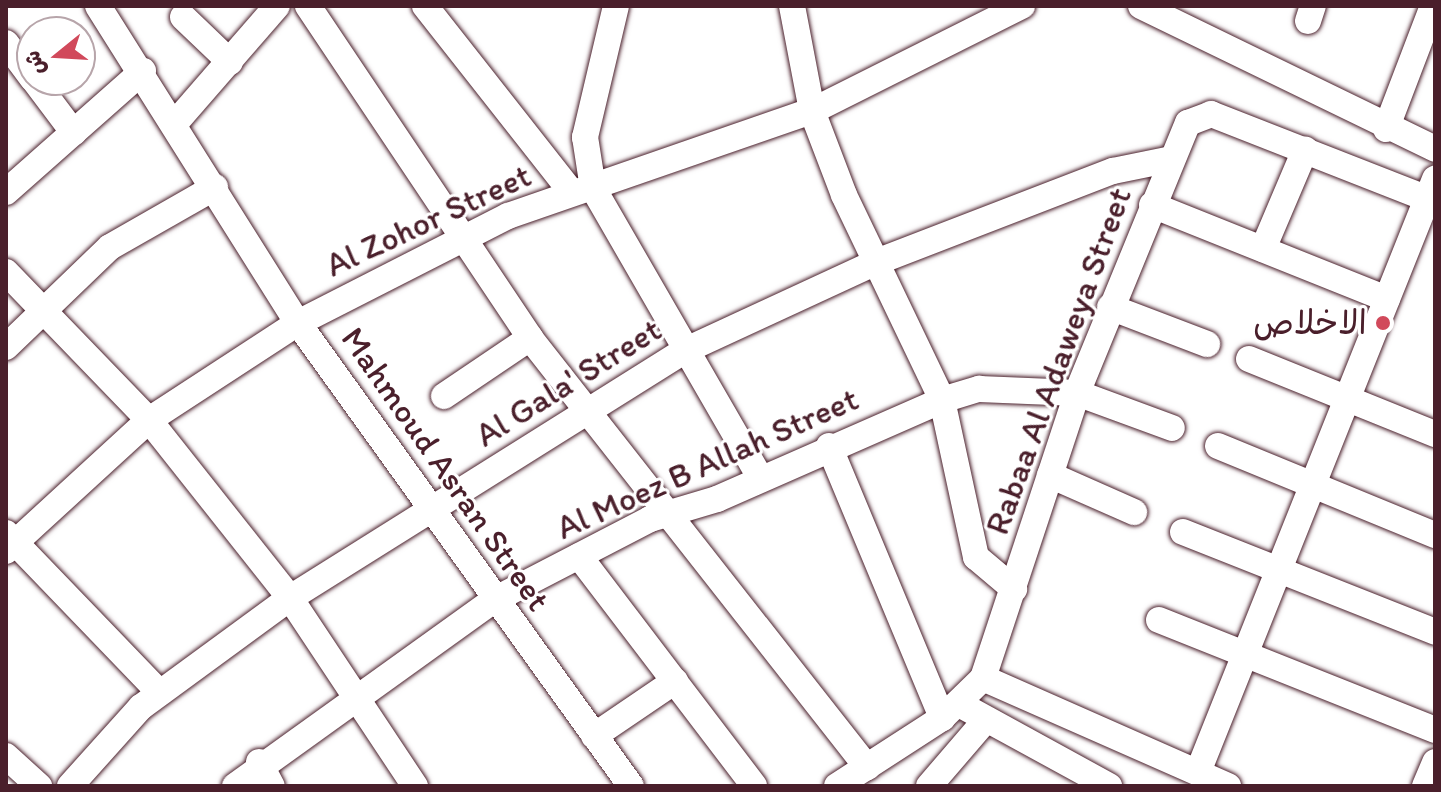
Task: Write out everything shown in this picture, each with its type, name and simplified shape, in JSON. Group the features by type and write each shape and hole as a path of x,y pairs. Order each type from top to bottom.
{"street":[{"name":"Mahmoud Asran Street","path":"98,6 177,121 298,323 427,512 631,786"},
{"path":"177,121 277,6"},
{"path":"308,6 461,238 584,412 867,767"},
{"path":"425,6 582,190 686,350 760,477"},
{"path":"582,190 585,137 616,6"},
{"name":"Rabaa Al Adaweya Street","path":"792,6 812,111 874,263 942,400 976,557 1014,589"},
{"name":"Al Zohor Street","path":"9,542 149,420 298,323 461,238 582,190 812,111 1022,6"},
{"path":"1141,6 1386,129 1435,149"},
{"path":"1386,129 1433,6"},
{"path":"183,17 230,62"},
{"path":"6,192 143,71"},
{"path":"46,96 74,133"},
{"name":"Rabaa Al Adaweya Street","path":"837,786 952,712 983,678 1077,393 1188,123 1211,114 1432,193"},
{"path":"1263,249 1305,150"},
{"name":"Al Gala' Street","path":"70,786 159,692 290,598 686,350 874,263 1113,171 1172,159"},
{"path":"6,347 110,247 215,187"},
{"path":"1198,772 1247,658 1387,299 1432,193"},
{"path":"1152,205 1387,299"},
{"path":"6,272 149,420 290,598 415,786"},
{"path":"1110,307 1207,344"},
{"path":"444,396 530,338"},
{"path":"1249,359 1435,434"},
{"name":"Al Moez B Allah Street","path":"235,786 259,762 494,600 665,515 942,400 979,389 1077,393 1172,428"},
{"path":"829,446 952,712 984,722 1109,786"},
{"path":"1218,446 1435,535"},
{"path":"1050,475 1134,512"},
{"path":"1183,532 1435,632"},
{"path":"9,542 159,692"},
{"path":"579,556 754,786"},
{"path":"1159,620 1247,658 1435,730"},
{"path":"983,678 1228,786"},
{"path":"594,736 675,681"},
{"path":"929,786 984,722"},
{"path":"6,756 39,786"},
{"path":"259,762 272,786"},
{"path":"1425,786 1435,762"}],"place":[{"name":"الاخلاص","path":"1383,323"}]}
